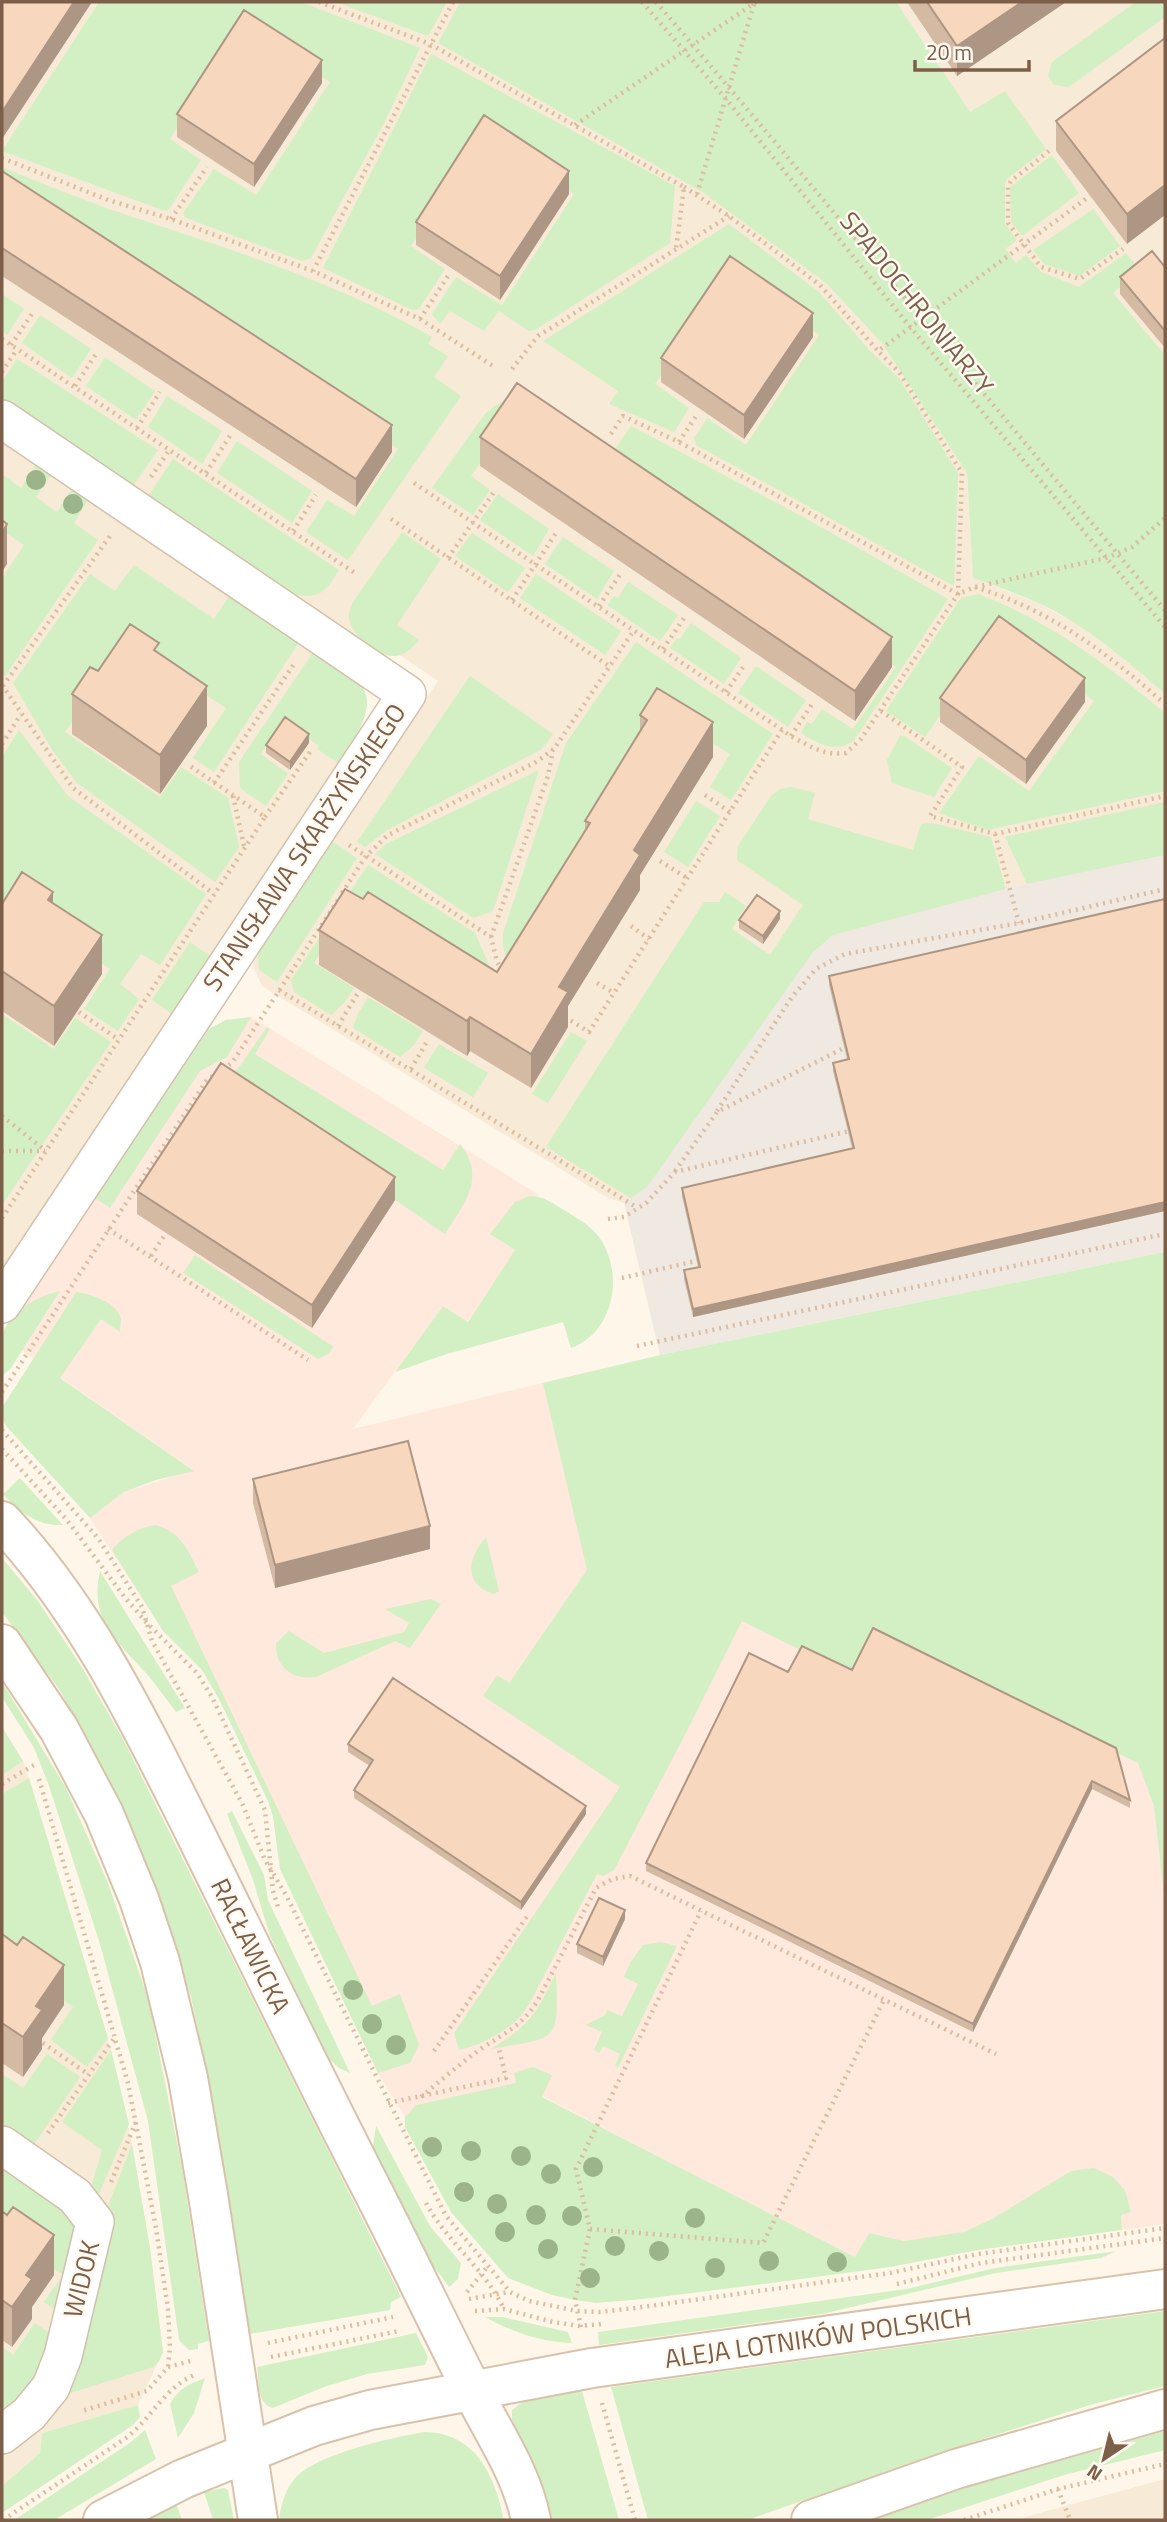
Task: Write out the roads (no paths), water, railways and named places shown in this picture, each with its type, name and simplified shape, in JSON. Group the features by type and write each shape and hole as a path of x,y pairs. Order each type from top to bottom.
{"street":[{"name":"STANISŁAWA SKARŻYŃSKIEGO","path":"2,419 407,694 2,1304"},
{"name":"RACŁAWICKA","path":"2,1521 47,1575 90,1634 159,1761 326,2100 433,2308 471,2390 505,2449 523,2490 531,2520"},
{"path":"2,1644 59,1728 104,1814 139,1899 160,1962 188,2078 258,2520"},
{"name":"WIDOK","path":"2,2435 29,2414 51,2388 63,2356 95,2222 75,2196 14,2154"},
{"name":"ALEJA LOTNIKÓW POLSKICH","path":"247,2453 342,2417 592,2368 1165,2289"},
{"path":"811,2520 956,2469 1165,2409"},
{"path":"103,2520 183,2479 247,2453"}]}
